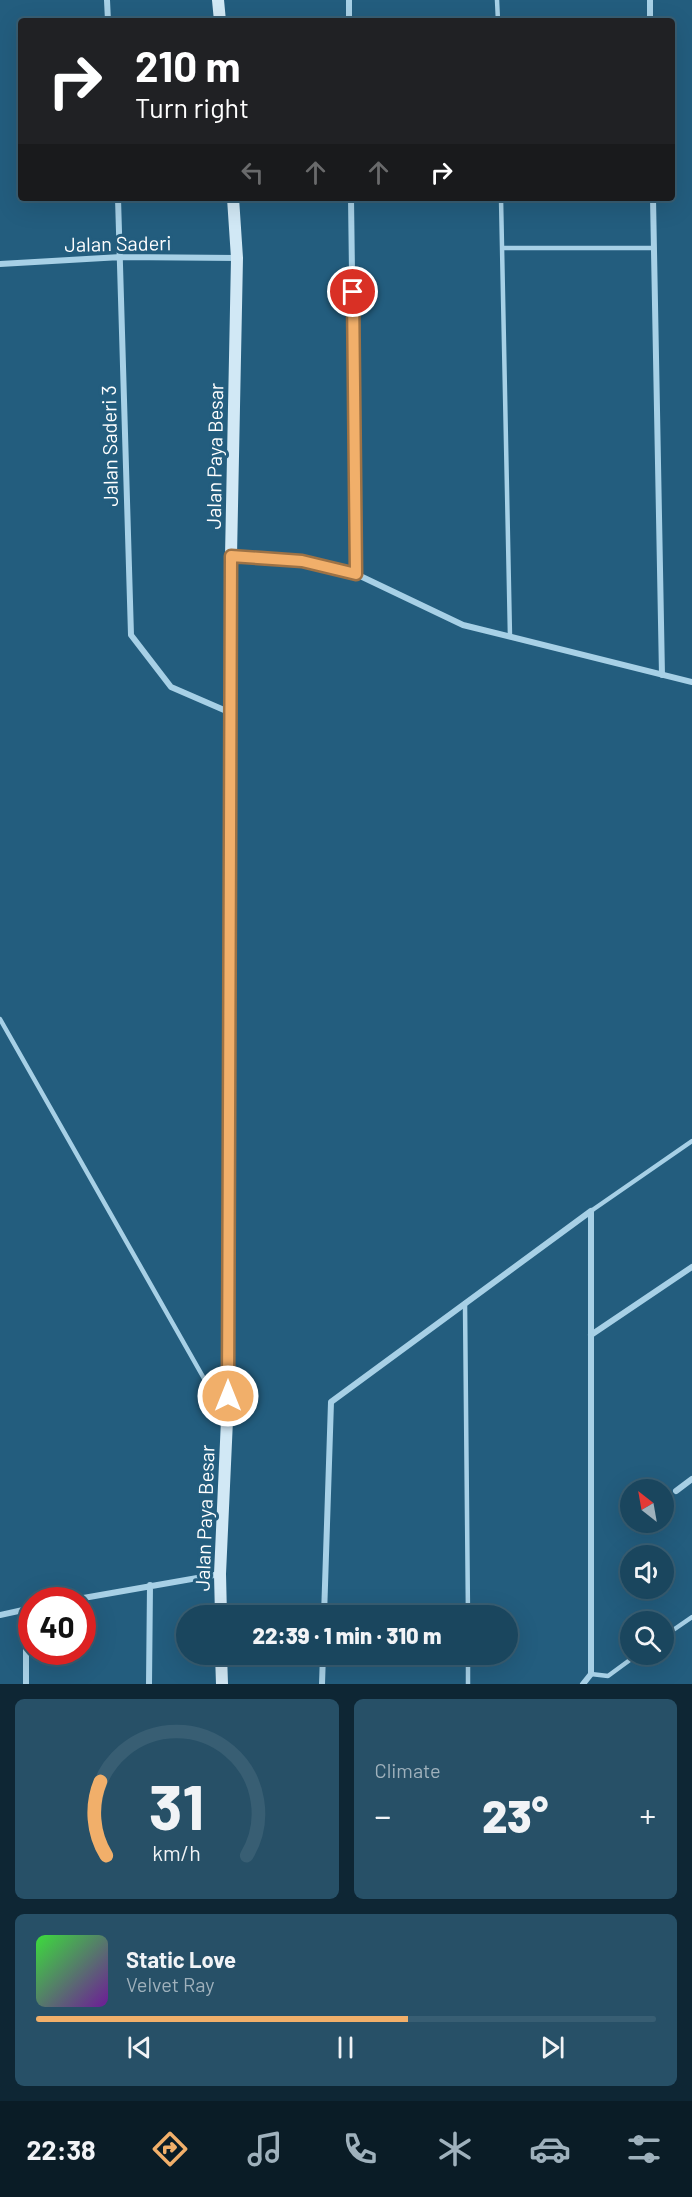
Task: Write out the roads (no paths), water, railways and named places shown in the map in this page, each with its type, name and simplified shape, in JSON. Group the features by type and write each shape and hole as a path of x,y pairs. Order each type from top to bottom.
{"street":[{"path":"107,0 108,18"},
{"path":"218,0 220,18"},
{"path":"349,0 349,18"},
{"path":"650,0 650,18"},
{"name":"Jalan Saderi 3","path":"118,201 131,635 171,687 231,713"},
{"name":"Jalan Paya Besar","path":"221,1605 227,1419 231,556 237,258 233,201"},
{"path":"351,201 356,574"},
{"path":"653,201 662,675"},
{"name":"Jalan Saderi","path":"0,264 121,257 237,258"},
{"path":"231,556 302,561 356,574 463,625 692,682"},
{"path":"324,1605 331,1402 591,1211"},
{"path":"583,1684 591,1674 591,1211"},
{"path":"591,1335 692,1267"},
{"path":"676,1491 692,1479"},
{"path":"96,1595 220,1574"},
{"path":"149,1684 150,1585"},
{"path":"0,1615 18,1611"},
{"path":"26,1684 27,1665"},
{"path":"221,1665 222,1684"},
{"path":"322,1684 323,1665"}],"lane":[{"path":"497,0 498,18"},
{"path":"501,201 510,637"},
{"path":"502,248 654,248"},
{"path":"0,1019 227,1419"},
{"path":"591,1211 692,1141"},
{"path":"465,1303 468,1605"},
{"path":"674,1629 692,1617"},
{"path":"468,1665 468,1684"},
{"path":"591,1674 608,1676 623,1665"}]}
